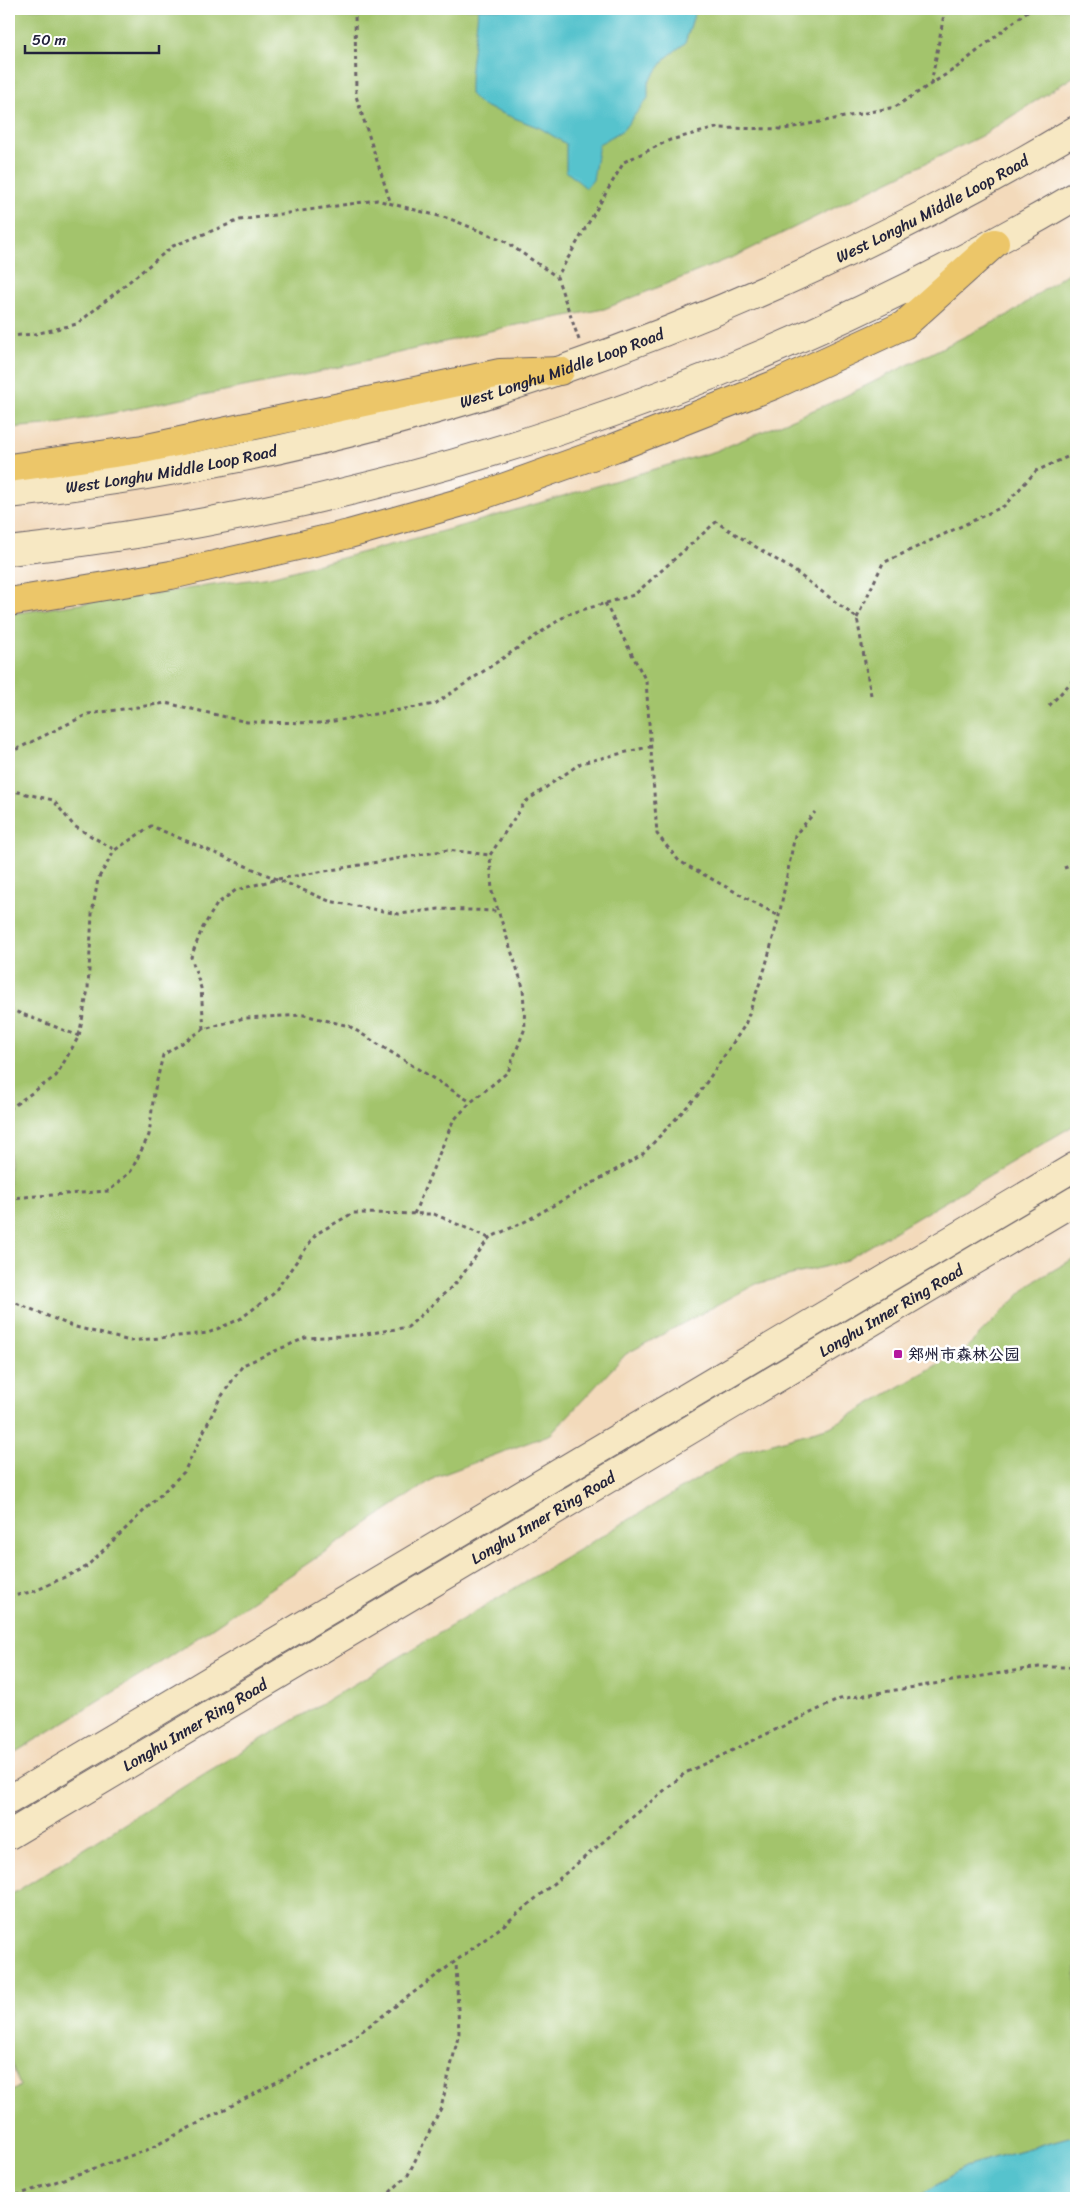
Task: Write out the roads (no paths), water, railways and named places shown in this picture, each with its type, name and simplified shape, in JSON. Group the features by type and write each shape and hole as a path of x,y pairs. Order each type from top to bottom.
{"highway":[{"path":"9,602 171,575 350,534 466,501 614,448 774,385 904,325 995,243"},
{"path":"9,468 143,449 500,373 560,371"}],"main road":[{"name":"West Longhu Middle Loop Road","path":"9,494 231,461 439,410 560,371 752,297 829,263 968,193 1076,130"},
{"path":"9,551 242,517 454,465 523,444 633,405 774,350 853,314 995,243 1076,196"},
{"name":"Longhu Inner Ring Road","path":"9,1800 1076,1166"},
{"name":"Longhu Inner Ring Road","path":"9,1835 1076,1200"}],"water":[{"path":"478,9 696,9 685,43 666,58 648,83 648,98 623,130 599,144 593,180 586,188 566,171 566,144 540,128 481,105 470,94"},
{"path":"1076,2135 1076,2198 915,2198 972,2164"}],"place":[{"name":"郑州市森林公园","path":"898,1354"}]}
